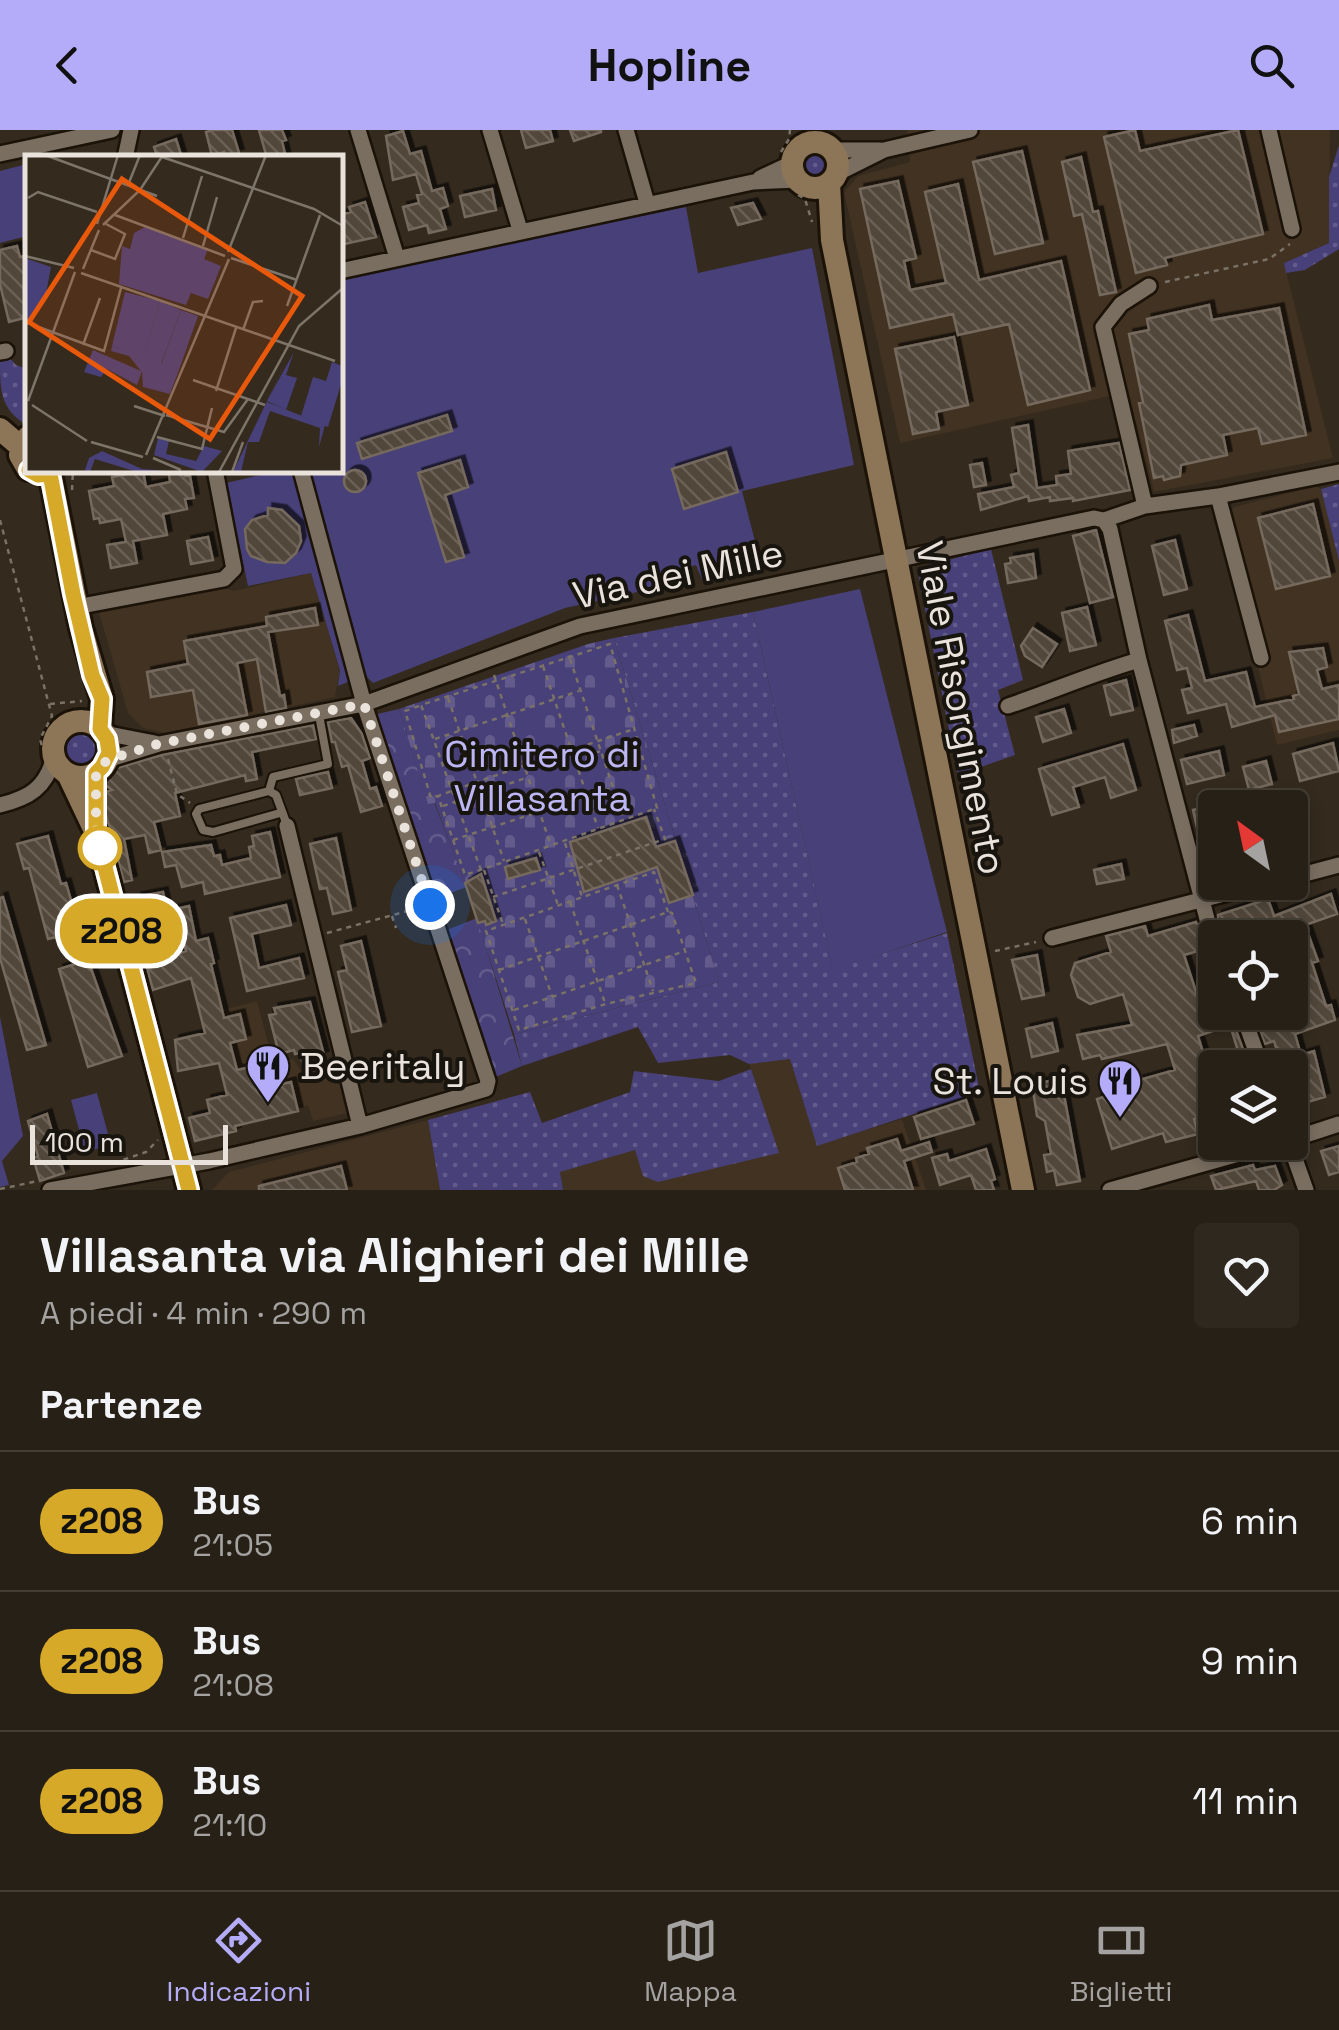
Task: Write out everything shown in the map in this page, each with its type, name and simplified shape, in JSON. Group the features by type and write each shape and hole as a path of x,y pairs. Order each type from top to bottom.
{"street":[{"path":"0,154 53,135 112,130"},
{"path":"126,155 131,130"},
{"path":"358,130 397,258"},
{"path":"490,130 520,230"},
{"path":"626,130 647,202"},
{"path":"342,270 753,182 970,130"},
{"path":"1270,130 1292,229"},
{"path":"807,169 810,142 884,150"},
{"name":"Viale Risorgimento","path":"826,142 838,162 807,169 819,206 896,561 1022,1190"},
{"path":"1146,506 1103,327 1121,304 1149,286"},
{"path":"0,429 25,452"},
{"path":"38,472 92,675 102,699 102,731 109,746 101,766 96,833"},
{"path":"76,608 230,576 234,569 215,472"},
{"path":"45,1185 183,1165 360,1126 486,1089 488,1081 364,704 302,472"},
{"name":"Via dei Mille","path":"101,766 161,743 364,704 580,626 1094,518 1104,520 1146,506 1339,472"},
{"path":"1218,496 1261,658"},
{"path":"1104,520 1110,529 1207,919"},
{"path":"1008,706 1071,685 1084,676 1140,660"},
{"path":"92,675 83,711 86,722 102,731"},
{"path":"0,804 23,799 38,790 55,759 55,738 83,711"},
{"name":"Via dei Mille","path":"102,731 161,743"},
{"path":"55,759 82,777 101,766"},
{"path":"55,759 96,833 189,1190"},
{"path":"284,819 360,1126"},
{"path":"1308,873 1339,865"},
{"path":"1052,938 1204,900"},
{"path":"1308,1135 1339,1124"},
{"path":"1110,1190 1221,1160"},
{"path":"1294,1160 1306,1190"}],"lane":[{"path":"270,791 274,776 328,764 319,712"},
{"path":"270,791 276,794 284,819 213,832 202,830 196,814 200,809 270,791"}],"path":[{"path":"807,169 804,199 823,235"},
{"path":"1149,286 1269,259 1292,243 1292,229"},
{"path":"0,520 50,704 52,716 40,739 55,759"},
{"path":"438,796 465,875 657,808 610,644 421,705 405,711 431,798 634,729"},
{"path":"570,657 624,820"},
{"path":"488,659 551,846"},
{"path":"543,666 598,829"},
{"path":"433,739 580,690"},
{"path":"448,696 504,862"},
{"path":"50,704 83,711"},
{"path":"421,705 503,926"},
{"path":"161,743 177,794 200,809"},
{"path":"575,760 601,751"},
{"path":"442,806 528,778"},
{"path":"453,840 613,788"},
{"path":"494,897 664,840 654,809"},
{"path":"564,841 582,898"},
{"path":"538,850 558,906"},
{"path":"654,872 696,983 519,1030 486,931 582,898 654,872"},
{"path":"617,885 653,993"},
{"path":"570,902 606,1004"},
{"path":"316,936 430,905"},
{"path":"499,970 668,912"},
{"path":"392,915 396,928"},
{"path":"524,918 552,996"},
{"path":"974,955 1052,938"},
{"path":"512,1010 685,951"},
{"path":"103,1166 146,1152 158,1142 159,1120 169,1117"},
{"path":"0,1188 45,1185"}],"shaded area":[{"path":"907,130 1330,130 1329,243 1284,263 1333,458 1154,492 1128,392 900,443 844,192 858,176 910,162"},
{"path":"1316,486 1321,489 1339,561 1339,730 1277,745 1257,663 1271,658 1230,513 1234,507"},
{"path":"311,573 340,670 335,697 165,733 143,728 128,713 99,612 222,587 233,591"},
{"path":"257,1001 273,1061 293,1059 302,1072 336,1064 348,1113 313,1121 308,1105 235,1127 207,1014"},
{"path":"790,1059 817,1145 902,1119 926,1190 563,1190 559,1172 635,1150 778,1152 749,1064"},
{"path":"428,1120 440,1190 212,1190 229,1172"}],"green space":[{"path":"1339,145 1339,249 1305,270 1286,273 1284,263 1329,243 1329,177"},
{"path":"817,150 827,155 832,165 827,175 817,180 807,175 802,165 807,155"},
{"path":"25,165 25,237 0,243 0,171"},
{"path":"686,207 698,273 812,248 854,465 742,491 763,572 704,584 696,565 660,575 651,589 565,608 373,683 365,675 338,686 340,670 311,573 248,586 226,483 273,472 342,472 342,278"},
{"path":"8,356 25,368 25,424 11,412 3,398 0,359"},
{"path":"1339,484 1339,561 1321,489"},
{"path":"991,549 1023,680 998,690 1015,755 958,775 917,568"},
{"path":"860,589 947,932 833,970 753,612"},
{"path":"753,612 833,969 947,933 980,1092 817,1146 790,1059 749,1064 730,1055 658,1063 638,1027 522,1066 514,1034 719,982 614,638"},
{"name":"Cimitero di Villasanta","path":"614,638 719,982 514,1034 465,883 435,803 428,804 399,709"},
{"path":"399,709 428,803 434,802 467,887 436,898 373,715"},
{"path":"79,732 91,737 96,749 91,761 79,766 67,761 62,749 67,737"},
{"path":"477,918 522,1066 493,1078 447,930"},
{"path":"0,1017 23,1136 2,1161 9,1185 0,1187"},
{"path":"751,1069 779,1153 658,1182 643,1176 635,1150 560,1172 563,1190 440,1190 428,1120 530,1092 542,1123 630,1092 634,1071 719,1081"},
{"path":"97,1093 111,1145 85,1152 71,1100"}],"building":[{"path":"232,130 239,153 212,155 206,132"},
{"path":"259,130 282,130 285,155 266,155"},
{"path":"521,130 550,130 553,141 526,148"},
{"path":"570,130 601,130 601,132 574,141"},
{"path":"1135,130 1140,151 1238,130 1263,234 1165,258 1167,265 1136,273 1104,137"},
{"path":"403,131 410,154 421,151 432,191 443,188 448,206 440,209 446,229 429,233 427,225 409,230 403,207 419,203 417,195 422,194 416,174 393,180 386,136"},
{"path":"176,139 181,155 157,155 154,147"},
{"path":"1022,151 1043,243 995,254 973,162"},
{"path":"1081,157 1116,292 1100,295 1082,214 1074,216 1062,162"},
{"path":"898,181 916,258 904,261 910,290 946,283 925,192 958,184 979,280 1061,261 1090,390 1028,405 1009,324 958,335 953,314 890,328 860,189"},
{"path":"492,189 496,210 465,217 460,196"},
{"path":"365,202 376,237 342,245 342,214 351,212 349,207"},
{"path":"753,203 761,219 738,225 731,208"},
{"path":"17,246 20,257 25,256 25,318 9,322 0,284 0,250"},
{"path":"1209,305 1212,320 1279,308 1306,435 1262,444 1258,428 1223,435 1227,455 1181,465 1180,476 1154,478 1129,334 1149,330 1147,319"},
{"path":"954,337 968,405 936,412 939,429 913,434 895,349"},
{"path":"447,415 452,431 362,459 357,443"},
{"path":"1028,425 1037,488 1057,485 1056,476 1071,474 1068,451 1119,443 1130,490 1073,501 1050,501 1050,497 1029,501 1028,496 981,510 978,494 1014,487 1011,475 1019,473 1012,428"},
{"path":"726,452 738,492 684,509 672,469"},
{"path":"460,460 468,487 445,495 464,557 446,562 418,473"},
{"path":"982,463 986,485 974,487 970,465"},
{"path":"355,470 363,473 363,489 355,492 347,489 344,481 347,473"},
{"path":"138,472 143,472 146,487 170,482 169,473 184,472 190,476 194,498 185,499 187,509 163,514 167,535 133,541 137,563 111,568 107,545 126,542 121,519 100,523 99,518 94,519 89,491 114,486 112,477"},
{"path":"1313,504 1330,576 1276,589 1258,518"},
{"path":"268,508 282,510 299,526 301,541 296,553 285,563 267,562 251,556 247,549 245,529 252,520 268,515"},
{"path":"1096,530 1113,597 1090,603 1073,536"},
{"path":"208,537 213,560 191,564 187,541"},
{"path":"1175,540 1187,589 1164,595 1152,546"},
{"path":"1033,554 1036,578 1008,583 1005,564 1011,563 1010,558"},
{"path":"1087,607 1096,645 1070,651 1062,613"},
{"path":"315,608 318,625 268,632 280,696 284,695 286,708 266,712 257,659 237,663 247,715 199,724 193,690 151,697 147,672 188,664 184,641 267,626 266,617"},
{"path":"1188,615 1205,681 1246,672 1255,707 1294,699 1299,694 1289,652 1323,648 1327,667 1317,670 1322,689 1339,685 1339,719 1279,732 1275,715 1232,727 1226,704 1188,713 1182,690 1192,688 1187,668 1177,670 1165,621"},
{"path":"1033,628 1057,644 1042,667 1025,656 1021,646"},
{"path":"1126,680 1133,710 1111,715 1104,686"},
{"path":"1064,709 1071,733 1043,742 1036,717"},
{"path":"351,718 362,734 370,758 362,761 370,789 376,787 382,806 361,812 348,765 342,767 328,722"},
{"path":"313,725 316,739 252,752 257,779 246,781 245,775 175,793 180,816 154,822 161,850 149,853 145,835 124,839 132,880 124,882 100,793 112,790 99,780 107,771 162,755"},
{"path":"1194,725 1197,736 1174,743 1172,730"},
{"path":"1333,743 1339,771 1300,781 1293,754"},
{"path":"1123,744 1136,790 1111,798 1105,777 1073,787 1079,807 1052,815 1039,769"},
{"path":"1219,751 1224,775 1187,784 1181,760"},
{"path":"1266,761 1272,784 1249,790 1243,767"},
{"path":"328,772 332,788 300,795 296,779"},
{"path":"646,817 656,847 675,841 693,895 669,903 657,867 584,892 570,842"},
{"path":"270,832 280,877 205,894 203,882 182,887 176,865 165,867 162,852 211,845 214,856 220,855 222,865 251,858 252,836"},
{"path":"48,836 61,884 66,883 73,907 78,905 84,930 48,939 29,868 24,869 17,844"},
{"path":"336,838 351,910 333,914 327,888 320,889 310,844"},
{"path":"536,858 540,870 508,879 505,867"},
{"path":"1121,864 1124,879 1097,884 1094,870"},
{"path":"481,874 496,921 486,925 485,921 478,923 465,883"},
{"path":"163,892 169,918 142,924 137,897"},
{"path":"1331,894 1337,914 1308,924 1308,920 1217,920 1218,915 1265,900 1268,900 1274,916"},
{"path":"3,897 46,1045 27,1050 0,958"},
{"path":"286,905 291,925 252,934 259,968 299,958 304,978 247,991 230,918"},
{"path":"189,906 196,941 208,938 224,1018 240,1014 246,1039 230,1043 237,1070 251,1067 257,1090 291,1082 298,1111 235,1126 236,1131 195,1141 189,1118 210,1113 207,1100 227,1095 219,1063 178,1071 175,1040 205,1033 191,978 153,990 146,964 186,951 180,926 171,927 167,911"},
{"path":"1196,922 1198,951 1184,955 1198,998 1198,1030 1215,1030 1198,1036 1202,1050 1198,1050 1198,1118 1194,1119 1198,1134 1166,1142 1163,1133 1112,1149 1097,1099 1141,1085 1139,1080 1175,1070 1167,1044 1102,1059 1100,1055 1083,1059 1077,1035 1132,1025 1123,994 1090,1004 1078,997 1071,975 1075,963 1111,952 1106,936 1145,926 1148,936"},
{"path":"1308,933 1318,961 1312,963 1326,1006 1331,1005 1335,1020 1308,1029"},
{"path":"361,941 381,1026 352,1032 338,972 347,970 341,946"},
{"path":"1037,955 1044,995 1022,999 1012,960"},
{"path":"88,960 122,1056 88,1067 59,969"},
{"path":"310,1002 324,1055 302,1061 294,1050 279,1054 269,1015 276,1014 274,1008"},
{"path":"1052,1023 1058,1051 1032,1057 1026,1029"},
{"path":"1232,1030 1236,1030 1243,1049 1238,1050"},
{"path":"1259,1030 1306,1030 1295,1034 1300,1050 1277,1050 1274,1041 1265,1044"},
{"path":"1314,1051 1325,1097 1308,1102 1308,1053"},
{"path":"1061,1079 1080,1181 1057,1185 1054,1170 1047,1172 1044,1155 1051,1154 1045,1121 1037,1116 1032,1084"},
{"path":"966,1100 974,1124 921,1139 914,1117"},
{"path":"47,1114 64,1173 40,1181 28,1121"},
{"path":"897,1139 901,1151 929,1142 932,1152 904,1161 913,1190 845,1190 838,1168 869,1154 867,1148"},
{"path":"1339,1146 1339,1172 1329,1175 1321,1151"},
{"path":"986,1149 995,1179 991,1181 994,1190 976,1190 971,1175 940,1185 932,1158 947,1154 949,1161"},
{"path":"1253,1165 1255,1170 1275,1166 1282,1185 1274,1190 1259,1190 1256,1181 1216,1190 1211,1176"},
{"path":"341,1166 347,1190 259,1190 259,1186"}],"bus line":[{"name":"z208","path":"32,472 50,474 73,594 92,675 102,699 100,729 107,739 109,753 96,773 96,833 189,1190"}],"place":[{"name":"Beeritaly","path":"268,1104"},
{"name":"St. Louis","path":"1120,1119"}],"route":[{"path":"100,848 94,810 96,773 107,760 164,742 364,704 430,905"}]}
